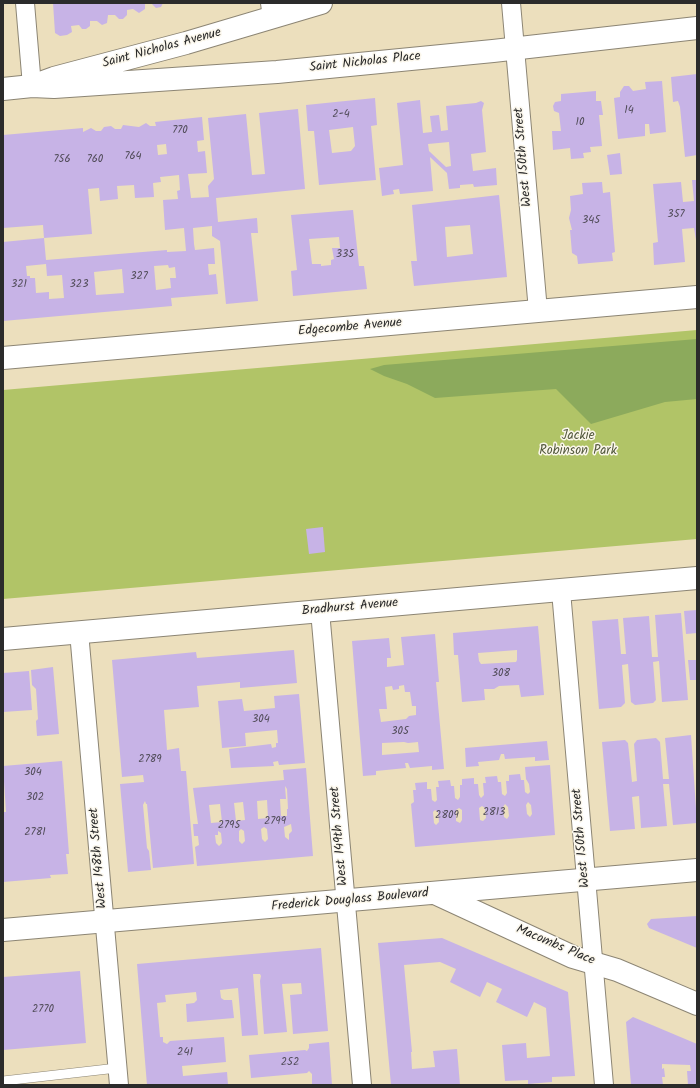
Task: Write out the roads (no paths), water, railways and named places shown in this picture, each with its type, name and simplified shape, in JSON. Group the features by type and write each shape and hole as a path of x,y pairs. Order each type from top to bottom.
{"street":[{"path":"25,3 32,86"},
{"name":"Saint Nicholas Avenue","path":"3,89 32,86 271,11 321,3"},
{"name":"West 150th Street","path":"511,3 538,311"},
{"name":"Saint Nicholas Place","path":"32,86 54,87 277,72 697,28"},
{"name":"Edgecombe Avenue","path":"3,358 697,298"},
{"name":"Bradhurst Avenue","path":"3,639 697,578"},
{"name":"West 150th Street","path":"561,591 604,1085"},
{"name":"West 149th Street","path":"320,610 362,1085"},
{"name":"West 148th Street","path":"79,632 118,1076"},
{"name":"Frederick Douglass Boulevard","path":"3,930 346,902 697,870"},
{"name":"Macombs Place","path":"436,894 573,956 617,970 697,1004"}],"lane":[{"path":"3,1081 118,1076"}],"park label":[{"name":"Jackie Robinson Park","path":"578,444"}]}
